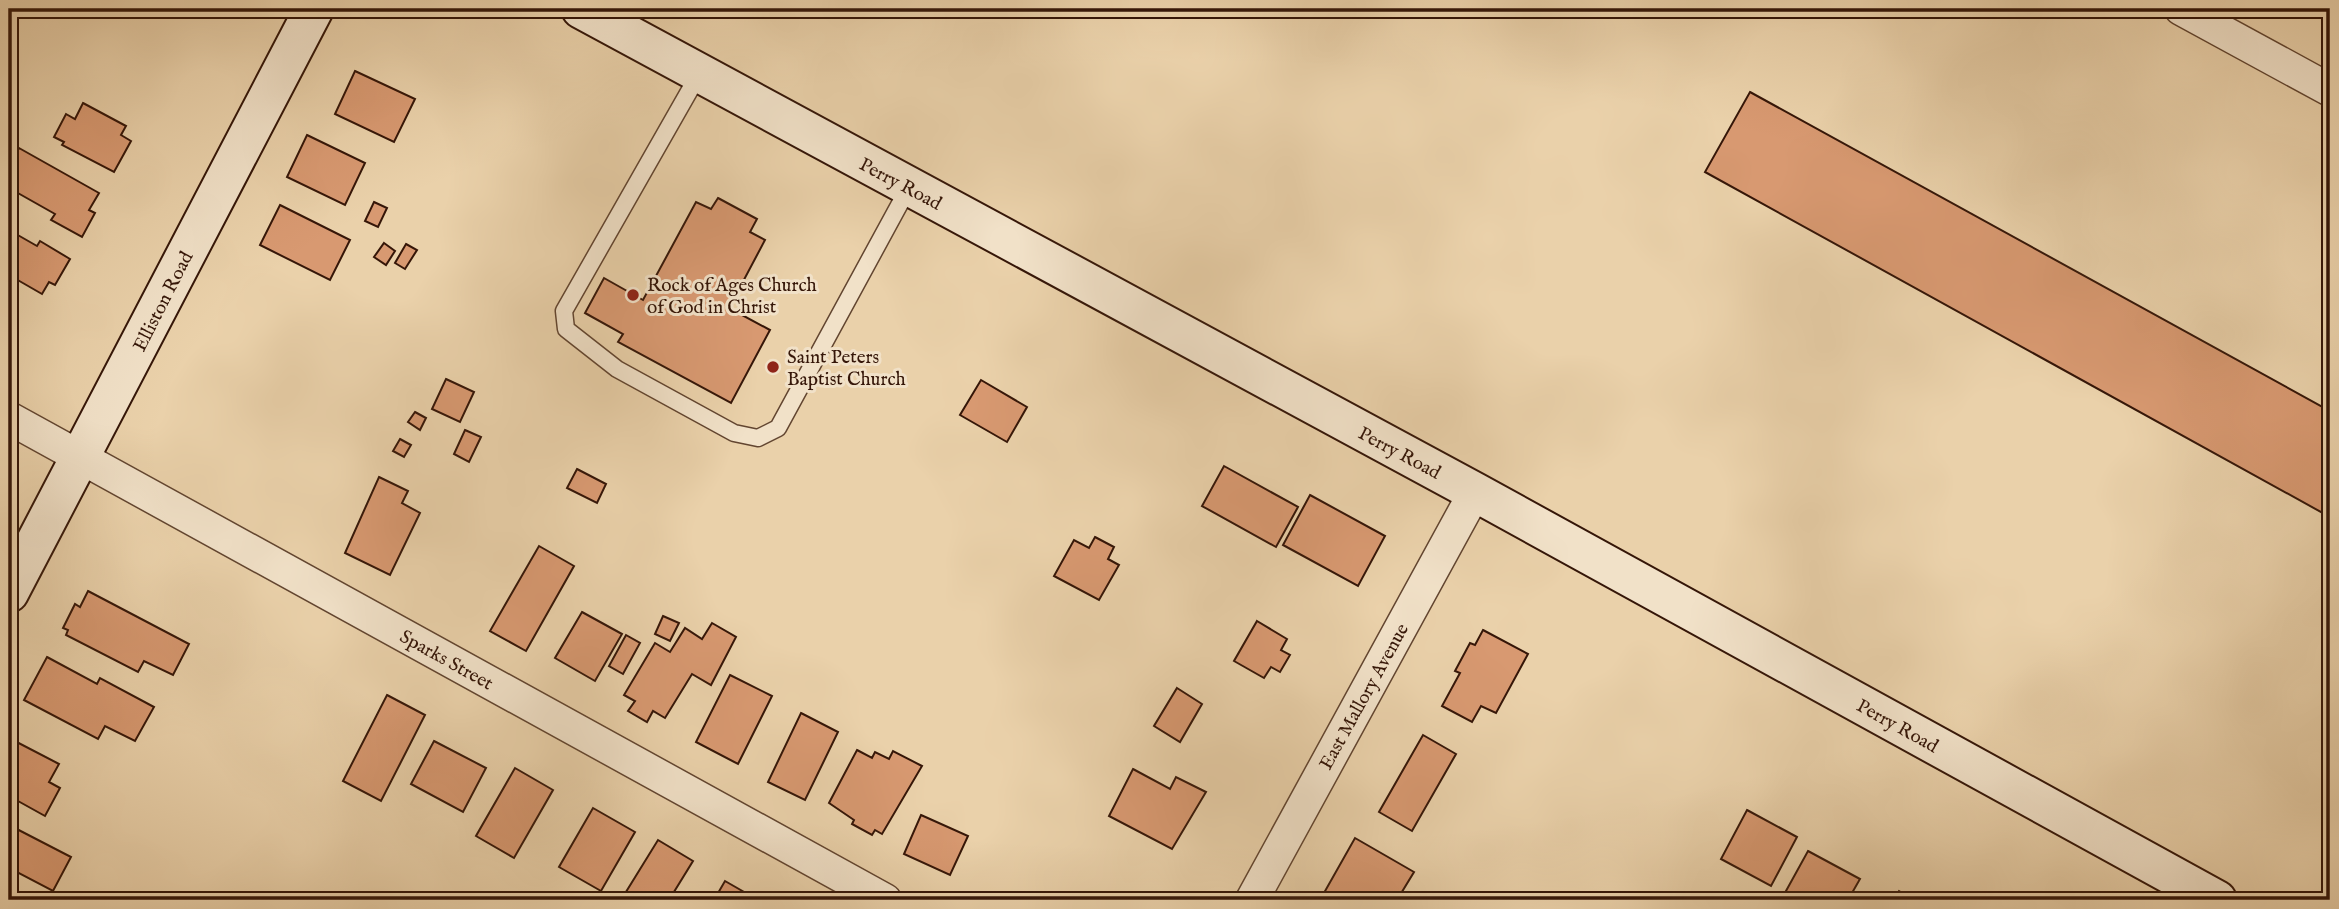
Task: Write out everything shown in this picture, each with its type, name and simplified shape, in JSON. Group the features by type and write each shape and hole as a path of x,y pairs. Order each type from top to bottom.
{"street":[{"name":"Elliston Road","path":"9,593 314,9"},
{"name":"Perry Road","path":"581,9 1475,492 2217,900"},
{"path":"2181,9 2330,90"},
{"name":"Sparks Street","path":"9,418 885,900"},
{"name":"East Mallory Avenue","path":"1252,900 1475,492"}],"lane":[{"path":"699,74 564,312 566,329 617,369 722,427 734,433 758,438 778,428 909,187"}],"building":[{"path":"355,71 415,99 394,142 335,114"},
{"path":"1750,92 2330,411 2330,517 1705,172"},
{"path":"83,103 126,126 121,135 131,141 114,172 62,145 64,142 54,137 66,114 75,119"},
{"path":"307,135 365,163 345,205 287,177"},
{"path":"19,148 99,193 89,210 95,213 82,237 51,220 55,214 9,188 9,167"},
{"path":"718,198 757,219 750,232 765,240 729,308 770,330 731,403 618,342 623,334 585,313 604,278 643,300 696,202 711,209"},
{"path":"374,202 387,208 378,227 365,221"},
{"path":"280,205 350,240 330,280 260,245"},
{"path":"9,230 37,246 40,241 70,259 55,285 49,282 42,294 9,275"},
{"path":"384,243 395,251 386,265 374,257"},
{"path":"406,244 417,250 405,269 395,263"},
{"path":"446,379 474,392 460,422 432,409"},
{"path":"981,380 1027,407 1007,442 960,415"},
{"path":"415,412 426,418 420,430 408,422"},
{"path":"465,430 481,437 469,462 454,454"},
{"path":"400,439 411,445 404,457 393,451"},
{"path":"1224,466 1298,507 1276,547 1202,506"},
{"path":"577,469 606,484 597,503 567,488"},
{"path":"379,477 408,491 402,503 420,513 390,575 345,553"},
{"path":"1310,495 1385,536 1358,586 1283,545"},
{"path":"1095,537 1114,547 1108,559 1119,565 1099,600 1054,576 1074,540 1089,548"},
{"path":"539,546 574,566 526,651 490,631"},
{"path":"88,591 189,644 173,675 144,661 138,672 66,635 68,630 63,628 75,604 80,607"},
{"path":"582,612 622,634 595,681 555,658"},
{"path":"663,616 679,623 670,641 655,634"},
{"path":"1257,621 1287,639 1281,650 1290,655 1280,672 1271,667 1264,678 1234,661"},
{"path":"712,623 736,637 711,685 692,674 665,718 653,711 647,722 628,711 635,701 624,695 655,643 670,652 685,628 702,639"},
{"path":"1483,630 1528,654 1496,713 1481,706 1472,722 1442,706 1460,673 1455,671 1470,643 1475,645"},
{"path":"626,635 640,643 623,674 609,666"},
{"path":"47,657 97,684 100,678 154,707 135,741 105,726 98,739 24,700"},
{"path":"730,675 772,696 738,764 696,742"},
{"path":"1177,688 1202,704 1180,742 1154,726"},
{"path":"387,695 425,715 381,801 343,781"},
{"path":"801,713 838,732 805,800 768,782"},
{"path":"1423,735 1456,754 1412,831 1379,812"},
{"path":"9,738 59,764 49,782 60,788 45,816 9,796"},
{"path":"434,741 486,768 463,812 411,784"},
{"path":"857,750 872,758 875,752 889,759 893,751 922,766 882,834 875,830 872,835 852,824 854,820 829,803"},
{"path":"515,768 553,790 514,858 476,836"},
{"path":"1133,769 1170,789 1176,777 1206,792 1172,849 1109,816"},
{"path":"593,808 635,832 601,891 559,867"},
{"path":"1747,810 1797,837 1771,886 1721,859"},
{"path":"921,815 968,836 950,875 904,854"},
{"path":"9,825 71,857 53,891 9,868"},
{"path":"1355,838 1414,872 1397,900 1320,900"},
{"path":"658,840 693,861 669,900 621,900"},
{"path":"1808,851 1860,879 1848,900 1781,900"},
{"path":"725,881 758,900 714,900"},
{"path":"1899,891 1915,900 1894,900"}],"place":[{"name":"Rock of Ages Church of God in Christ","path":"633,295"},
{"name":"Saint Peters Baptist Church","path":"773,367"}]}
